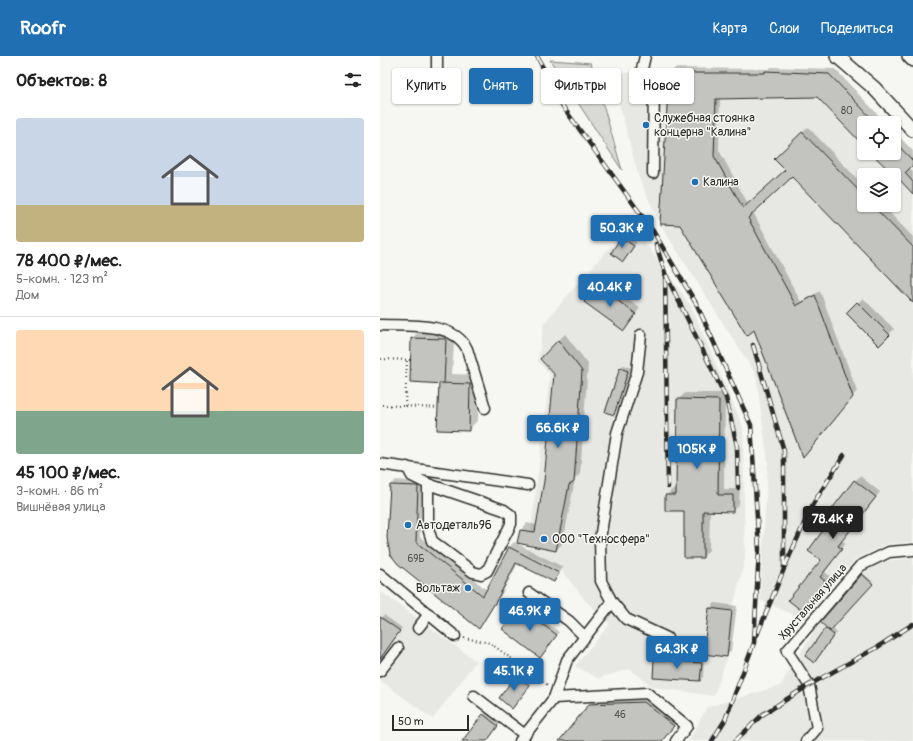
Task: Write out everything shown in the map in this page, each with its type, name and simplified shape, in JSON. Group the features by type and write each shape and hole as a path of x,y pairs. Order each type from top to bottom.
{"main road":[{"path":"837,56 874,88 913,130"},
{"path":"844,56 876,78 913,117"},
{"path":"909,56 913,60"}],"street":[{"path":"437,56 437,68"},
{"path":"645,56 641,72 654,80 653,173"},
{"path":"380,325 436,327 457,337 463,342 467,350 485,408"},
{"path":"642,335 637,372 617,433 600,539 601,581 612,602 626,619 667,638"},
{"path":"380,464 528,485"},
{"path":"407,467 412,476 428,484 504,510 511,514 511,524 487,571 481,574 473,572 432,540 428,528 428,484"},
{"name":"Хрустальная улица","path":"806,741 817,728 809,685 787,651 860,566 889,552 913,550"},
{"path":"380,574 455,636"},
{"path":"529,593 569,621 585,637"},
{"path":"474,696 522,738 555,695 567,660 612,602"},
{"path":"418,628 429,614"},
{"path":"380,671 398,648"},
{"path":"555,695 647,693 687,726 676,741"}],"path":[{"path":"382,359 410,360"},
{"path":"405,406 407,360"},
{"path":"382,405 438,408"},
{"path":"455,636 490,643 555,695"}],"shaded area":[{"path":"550,60 591,63 592,68 555,68"},
{"path":"765,71 829,74 869,116 857,116 857,160 901,160 901,156 913,161 913,542 887,544 856,559 801,618 760,600 768,462 756,375 660,224 639,178 619,104 621,104 621,73 629,73 629,104 694,104 694,73 765,73"},
{"path":"579,104 603,104 622,170"},
{"path":"632,225 691,306 743,427 745,559 732,611 727,657 714,696 653,687 630,669 598,678 575,666 610,624 586,601 561,570 528,554 550,375 538,361 544,323 627,227"},
{"path":"913,558 913,741 689,741 707,707 780,686 816,628 860,574 885,561"},
{"path":"380,591 476,661 433,719 380,680"}],"building":[{"path":"765,71 829,74 869,116 857,116 857,139 817,97 716,99 714,156 743,208 785,170 774,159 802,132 857,189 857,212 879,212 913,247 913,303 792,177 748,218 796,306 815,295 853,397 803,458 754,330 747,336 680,225 660,224 667,104 694,104 694,73 765,73"},
{"path":"901,148 913,161 913,165 905,173 913,182 913,194 901,181 901,168 887,168 878,160 901,160"},
{"path":"621,237 634,246 623,262 611,253"},
{"path":"596,285 636,314 624,331 584,302"},
{"path":"857,302 890,335 879,346 846,313"},
{"path":"411,338 446,339 444,384 410,382"},
{"path":"558,340 582,371 574,482 569,485 556,551 517,543 520,530 535,532 544,481 554,374 540,359"},
{"path":"620,368 628,371 614,415 605,412"},
{"path":"439,383 470,384 469,431 437,430"},
{"path":"677,399 719,400 718,495 733,495 733,512 703,511 703,558 684,558 684,511 665,511 665,495 676,495"},
{"path":"854,480 876,497 838,546 842,549 820,577 826,582 802,611 788,600 821,560 808,551 829,522 825,518"},
{"path":"390,485 418,486 416,542 483,596 509,547 559,573 554,582 516,563 498,598 479,629 398,564 390,554 387,538"},
{"path":"862,574 873,584 830,631 820,622"},
{"path":"519,607 557,635 540,658 502,629"},
{"path":"709,608 732,611 727,657 703,654"},
{"path":"380,617 400,631 380,659"},
{"path":"825,628 834,635 814,663 805,656"},
{"path":"654,660 702,663 700,681 653,678"},
{"path":"516,675 530,686 512,709 499,698"},
{"path":"644,702 674,726 662,741 559,741 589,704"},
{"path":"483,714 498,726 487,741 462,741"}],"railway":[{"path":"537,56 561,104 653,231 697,305 751,425 759,549 754,643 725,720 712,741"},
{"path":"656,244 665,273 668,487"},
{"path":"666,275 726,398 737,446 738,488"},
{"path":"753,345 784,451 784,569 757,635"},
{"path":"785,566 813,504 844,455"},
{"path":"735,741 762,715 809,685 876,648 913,624"}],"place":[{"name":"Служебная стоянка концерна \"Калина\"","path":"646,125"},
{"name":"Калина","path":"695,182"},
{"name":"Автодеталь96","path":"408,525"},
{"name":"ООО \"Техносфера\"","path":"544,539"},
{"name":"Вольтаж","path":"468,588"}]}
